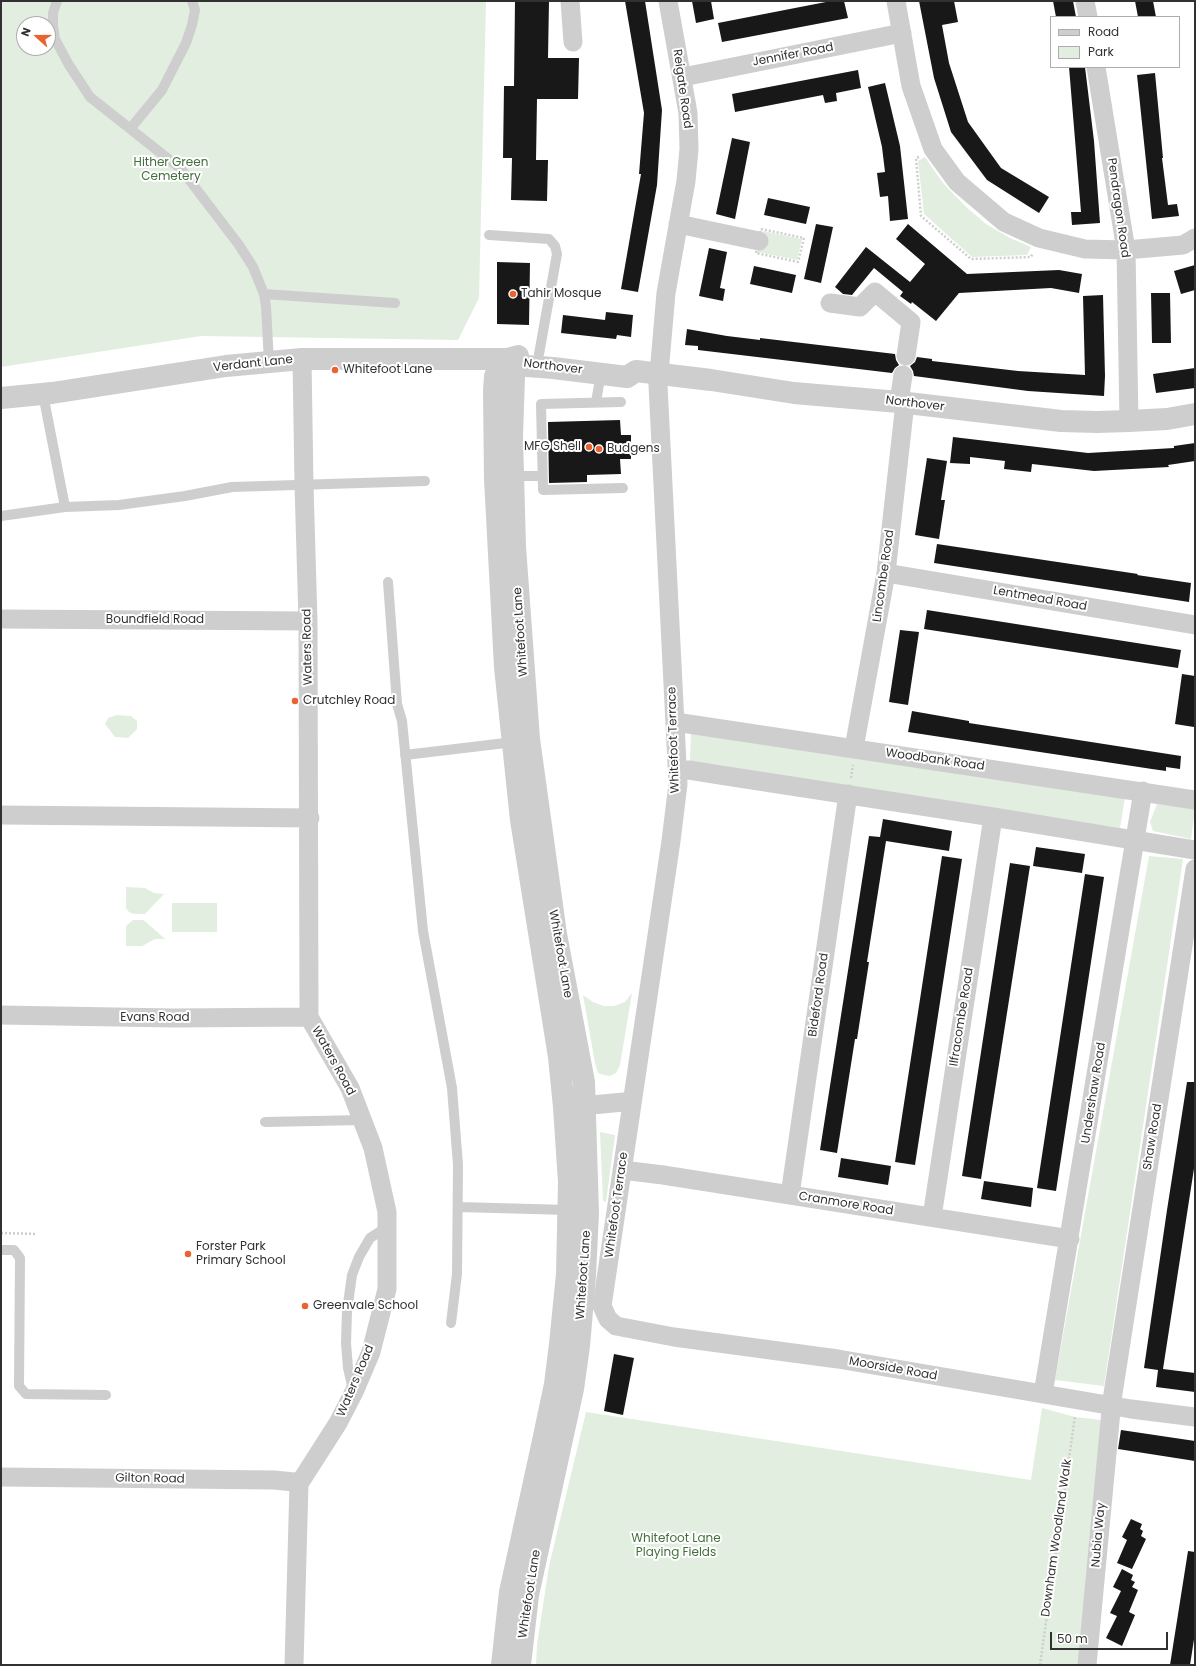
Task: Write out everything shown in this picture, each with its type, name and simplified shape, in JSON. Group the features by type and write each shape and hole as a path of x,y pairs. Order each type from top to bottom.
{"street":[{"path":"570,1 573,42"},
{"name":"Reigate Road","path":"659,374 666,293 686,181 689,149 688,113 683,77 668,1"},
{"path":"896,1 911,86 933,149 957,182 1004,222 1040,238 1084,249 1126,250 1183,245 1195,238"},
{"path":"1085,1 1088,16"},
{"name":"Jennifer Road","path":"683,77 902,33"},
{"name":"Pendragon Road","path":"1096,68 1126,250 1129,421"},
{"path":"678,224 759,241"},
{"path":"830,303 860,307 875,292 911,322 906,356"},
{"name":"Northover","path":"507,359 529,353 539,354 629,365 636,372"},
{"name":"Verdant Lane","path":"1,398 43,394 226,366 302,359 507,359"},
{"name":"Waters Road","path":"299,1484 335,1429 354,1392 371,1352 387,1289 387,1212 373,1148 350,1088 309,1017 310,818 308,621 302,359"},
{"name":"Northover","path":"507,359 527,366 627,377 636,372 659,374 794,393 902,402 1061,421 1129,421 1167,419 1195,414"},
{"name":"Whitefoot Lane","path":"502,1665 510,1592 555,1384 570,1345 585,1276 588,1213 574,1106 559,1057 521,820 521,741 513,476 514,377 507,359"},
{"name":"Whitefoot Lane","path":"507,359 495,376 495,479 500,582 521,741"},
{"name":"Whitefoot Terrace","path":"602,1306 672,841 678,784 659,374"},
{"name":"Lincombe Road","path":"855,748 886,573 902,402 903,375"},
{"name":"Lentmead Road","path":"886,573 1195,625"},
{"name":"Boundfield Road","path":"1,619 308,621"},
{"name":"Woodbank Road","path":"675,722 1195,800"},
{"path":"678,771 689,770 848,794 1195,850"},
{"name":"Undershaw Road","path":"1043,1394 1070,1239 1143,791"},
{"name":"Bideford Road","path":"790,1195 848,794"},
{"path":"1,815 310,818"},
{"name":"Ilfracombe Road","path":"932,1217 993,817"},
{"name":"Shaw Road","path":"1111,1405 1195,869"},
{"name":"Evans Road","path":"1,1015 173,1018 309,1017"},
{"path":"574,1106 624,1102 632,1104"},
{"name":"Whitefoot Lane","path":"520,1665 528,1596 573,1389 567,1274 569,1182 574,1106"},
{"name":"Cranmore Road","path":"622,1170 663,1174 1070,1239"},
{"name":"Moorside Road","path":"602,1306 608,1319 616,1326 674,1338 838,1359 1043,1394 1195,1417"},
{"name":"Nubia Way","path":"1087,1665 1111,1405"},
{"name":"Gilton Road","path":"1,1477 274,1480 299,1484"},
{"path":"294,1665 299,1484"}],"lane":[{"path":"57,1 53,13 53,26 60,50 90,97 181,169 247,256 264,294 269,363"},
{"path":"130,129 162,90 186,43 195,10 192,1"},
{"path":"488,235 549,239 555,246 557,254 539,354"},
{"path":"264,294 395,303"},
{"path":"596,402 601,373"},
{"path":"43,394 65,507"},
{"path":"621,402 541,404 542,476 543,490 623,488"},
{"path":"513,476 542,476"},
{"path":"1,516 65,507 119,505 185,496 232,487 425,482"},
{"path":"388,582 397,704 402,721 423,932 452,1088 458,1165 458,1208 457,1274 451,1323"},
{"path":"405,755 521,741"},
{"path":"265,1122 362,1120"},
{"path":"458,1208 569,1210"},
{"path":"354,1392 348,1368 346,1343 346,1311 352,1275 359,1257 370,1238 387,1227"},
{"path":"1,1250 14,1250 20,1258 19,1386 26,1394 106,1395"}],"path":[{"path":"933,149 916,158 922,216 971,259 1031,257 1040,238"},
{"path":"761,229 804,238 798,262 756,253 759,241 761,229"},
{"path":"848,794 855,748"},
{"path":"1,1233 37,1234"},
{"name":"Downham Woodland Walk","path":"1040,1665 1076,1411"}],"green space":[{"name":"Hither Green Cemetery","path":"1,1 486,1 479,298 458,340 201,336 1,367"},
{"path":"925,157 943,183 964,205 986,224 1010,238 1031,247 1027,255 972,257 924,214 918,161"},
{"path":"763,231 802,239 797,260 758,252"},
{"path":"117,715 131,716 137,721 137,729 128,738 115,737 105,724 108,718"},
{"path":"691,732 1125,797 1120,828 690,762"},
{"path":"1157,804 1195,809 1191,839 1153,831 1150,822"},
{"path":"1149,856 1183,859 1104,1386 1055,1380"},
{"path":"126,887 145,888 154,893 164,894 145,914 134,914 129,912 126,908"},
{"path":"172,903 217,903 217,932 172,932"},
{"path":"133,920 143,920 165,939 155,939 142,946 126,946 126,926"},
{"path":"632,993 620,1065 616,1073 610,1076 598,1073 583,995 593,1002 604,1006 614,1006 625,1002"},
{"path":"600,1132 615,1135 606,1202 603,1201"},
{"name":"Whitefoot Lane Playing Fields","path":"1042,1408 1075,1417 1101,1420 1080,1665 536,1665 537,1645 549,1566 586,1412 1031,1480"}],"building":[{"path":"515,1 549,1 548,58 579,58 578,99 537,99 536,160 548,160 547,201 511,200 512,158 503,158 504,86 514,86"},
{"path":"625,1 645,1 662,110 657,185 638,292 621,289 641,174 639,174 644,113"},
{"path":"692,1 711,1 714,19 696,23"},
{"path":"831,1 844,1 848,18 722,42 718,23"},
{"path":"919,1 954,1 958,22 942,25 949,63 968,122 1001,168 1049,197 1039,213 987,180 951,132 934,78"},
{"path":"1053,1 1073,1 1076,16 1056,16"},
{"path":"1135,1 1153,1 1156,16 1138,16"},
{"path":"1069,68 1085,68 1094,141 1100,223 1072,225 1071,212 1081,212"},
{"path":"858,70 861,88 836,93 837,101 825,103 823,95 735,112 732,94"},
{"path":"1155,73 1162,158 1168,205 1177,204 1179,216 1152,219 1137,75"},
{"path":"885,83 900,146 908,219 890,221 888,196 880,197 877,173 885,172 882,147 868,87"},
{"path":"732,138 750,142 735,219 716,214"},
{"path":"768,198 810,207 806,224 764,215"},
{"path":"816,224 833,227 821,283 804,279"},
{"path":"908,224 967,274 1059,270 1082,274 1079,293 1051,288 959,293 936,321 912,302 911,304 900,296 903,292 874,268 852,295 843,294 835,287 866,247 910,282 925,264 896,239"},
{"path":"709,248 727,252 720,288 725,289 723,301 699,296"},
{"name":"Tahir Mosque","path":"497,262 530,263 529,325 497,324"},
{"path":"1195,265 1195,290 1181,294 1174,271"},
{"path":"754,266 796,275 792,293 750,284"},
{"path":"1151,293 1170,293 1171,343 1152,343"},
{"path":"1103,295 1104,396 1028,391 914,376 910,366 915,362 917,357 932,359 932,361 1018,371 1085,375 1083,296"},
{"path":"606,312 633,315 631,337 617,335 616,339 561,333 563,315 605,320"},
{"path":"687,329 760,340 760,338 895,354 899,365 892,373 698,350 698,346 685,345"},
{"path":"1195,368 1195,388 1156,393 1153,374"},
{"name":"MFG Shell","path":"620,420 621,435 631,435 631,459 620,459 621,474 587,475 587,482 549,483 548,422"},
{"path":"953,437 1088,453 1174,448 1174,446 1195,443 1195,461 1168,465 1169,467 1094,471 1032,464 1031,472 1004,469 1005,461 970,457 970,464 950,463"},
{"path":"927,458 947,461 941,500 945,500 939,539 915,535"},
{"path":"937,544 1191,583 1189,602 934,563"},
{"path":"927,610 1181,650 1178,668 924,629"},
{"path":"900,630 919,632 908,705 889,702"},
{"path":"1182,674 1195,676 1194,727 1175,724"},
{"path":"912,711 969,721 969,723 1181,756 1180,769 1166,767 1166,771 908,732"},
{"path":"883,819 952,831 949,851 886,841 867,962 869,962 857,1039 855,1039 837,1153 820,1150 869,836 880,837"},
{"path":"1036,847 1085,854 1082,873 1033,866"},
{"path":"942,856 962,859 915,1165 895,1162"},
{"path":"1010,863 1030,866 981,1179 962,1176"},
{"path":"1085,874 1104,877 1056,1191 1037,1188"},
{"path":"1187,1082 1195,1082 1195,1162 1163,1369 1195,1373 1195,1392 1156,1387 1158,1370 1144,1368"},
{"path":"841,1158 891,1166 888,1185 838,1177"},
{"path":"984,1181 1033,1188 1031,1207 981,1199"},
{"path":"614,1354 634,1358 623,1415 604,1411"},
{"path":"1121,1430 1195,1441 1195,1461 1118,1449"},
{"path":"1131,1519 1142,1524 1140,1529 1143,1531 1141,1536 1146,1539 1132,1569 1117,1563 1127,1540 1122,1537"},
{"path":"1188,1551 1195,1552 1195,1633 1190,1665 1170,1665"},
{"path":"1122,1569 1133,1575 1131,1580 1135,1582 1132,1587 1138,1590 1129,1612 1135,1615 1122,1646 1106,1638 1117,1616 1110,1613 1121,1591 1113,1587"}],"place":[{"name":"Tahir Mosque","path":"513,294"},
{"name":"Whitefoot Lane","path":"335,370"},
{"name":"MFG Shell","path":"589,447"},
{"name":"Budgens","path":"599,449"},
{"name":"Crutchley Road","path":"295,701"},
{"name":"Forster Park Primary School","path":"188,1254"},
{"name":"Greenvale School","path":"305,1306"}]}
